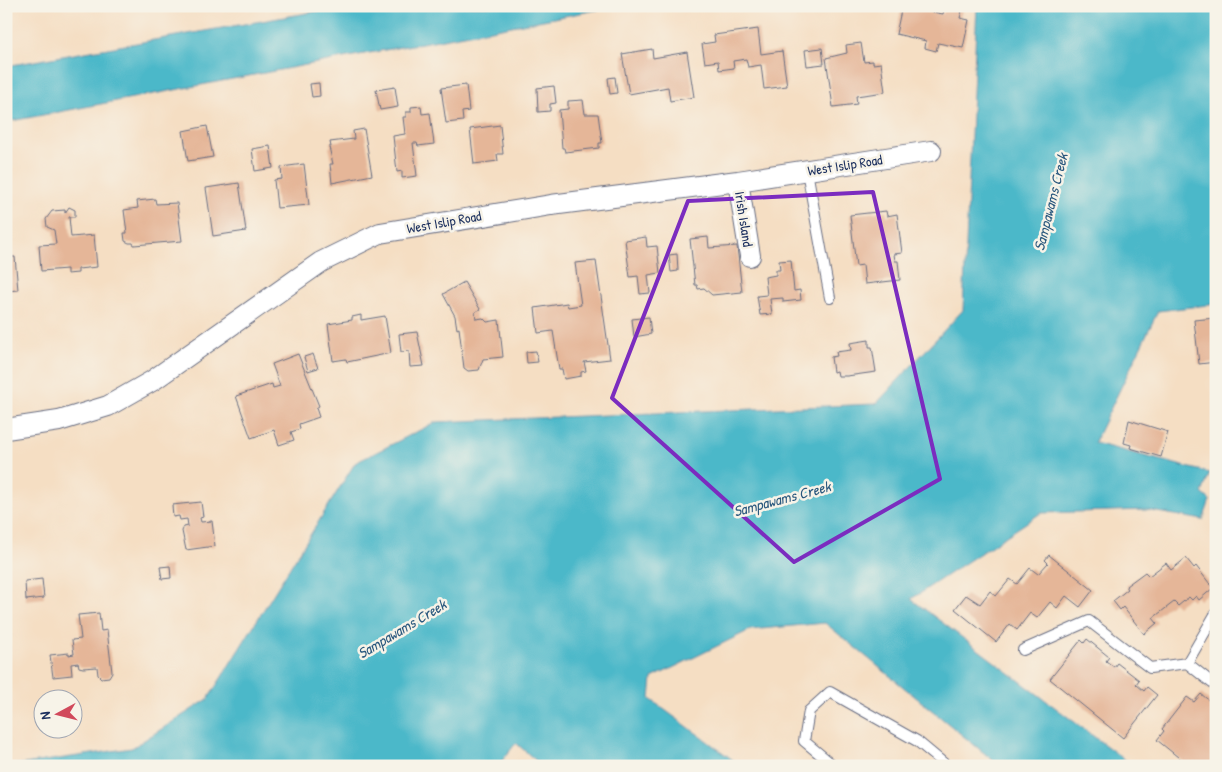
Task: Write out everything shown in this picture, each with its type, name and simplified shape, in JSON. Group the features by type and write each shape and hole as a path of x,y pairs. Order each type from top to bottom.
{"street":[{"name":"West Islip Road","path":"6,429 59,421 108,406 152,382 321,262 380,233 551,205 738,181 931,151"},
{"name":"Irish Island","path":"738,181 750,256"}],"lane":[{"path":"808,171 830,298"},
{"path":"1187,663 1216,613"},
{"path":"1023,650 1089,620 1150,668 1187,663 1216,686"},
{"path":"834,766 804,740 809,711 830,692 918,740 947,766"}],"highlighted area":[{"path":"873,192 940,479 794,562 612,398 688,201"}],"water":[{"path":"347,6 617,6 6,122 6,66"},
{"name":"Sampawams Creek","path":"977,6 1216,6 1216,304 1158,311 1094,443 1210,473 1202,493 1210,500 1203,520 1146,510 1041,513 911,599 1133,766 1000,766 825,623 750,630 652,678 650,699 741,766 542,766 516,743 498,766 11,766 132,748 208,699 355,463 436,422 876,404 963,310"}],"building":[{"path":"902,6 928,6 927,11 943,14 945,6 963,7 960,18 969,20 963,48 938,43 936,51 925,48 926,41 896,34"},
{"path":"758,29 761,54 782,51 787,86 764,89 761,65 748,67 746,59 733,61 734,68 719,70 718,61 705,63 702,44 715,42 714,35"},
{"path":"861,43 864,62 873,61 873,64 881,63 885,92 856,96 857,104 833,107 826,58 847,53 846,45"},
{"path":"822,48 824,64 807,66 805,50"},
{"path":"652,49 653,58 687,52 694,97 670,101 668,87 629,94 622,54"},
{"path":"615,77 617,93 610,94 608,78"},
{"path":"319,83 320,96 312,97 310,84"},
{"path":"466,85 469,111 462,112 463,121 446,123 441,88"},
{"path":"554,86 556,103 550,104 550,111 538,112 537,88"},
{"path":"395,87 398,107 380,110 376,90"},
{"path":"583,100 585,114 598,114 602,143 599,143 599,148 565,152 564,148 562,148 559,110 568,109 568,101"},
{"path":"421,106 422,114 430,113 434,144 418,146 417,143 413,143 417,176 402,178 402,171 397,172 393,136 405,134 403,117 406,117 406,112 411,112 411,107"},
{"path":"500,125 503,154 497,154 498,161 474,164 470,129"},
{"path":"207,126 213,157 188,161 183,131"},
{"path":"364,129 372,175 332,183 330,164 333,164 329,147 331,147 330,142 354,139 353,131"},
{"path":"270,146 273,168 255,171 252,149"},
{"path":"304,164 309,205 277,208 274,180 282,179 281,167"},
{"path":"239,183 246,231 213,236 206,188"},
{"path":"155,199 156,204 177,203 182,241 134,245 125,241 124,233 127,233 124,210 138,208 137,201"},
{"path":"69,207 75,210 75,217 69,217 71,237 94,235 97,267 78,269 78,273 67,274 67,269 41,271 39,245 56,244 54,230 47,227 46,219 52,211 65,210 65,213"},
{"path":"886,211 887,216 897,214 902,253 894,254 895,261 898,261 900,280 865,284 863,265 856,266 850,215"},
{"path":"646,237 647,247 657,246 660,273 648,275 650,293 640,294 638,276 630,277 625,240"},
{"path":"708,237 709,248 737,246 742,292 712,295 704,288 698,289 697,285 695,285 690,239"},
{"path":"6,249 11,249 11,257 15,257 18,290 6,291"},
{"path":"677,254 678,271 671,272 669,255"},
{"path":"791,260 794,291 800,290 801,300 783,302 783,298 770,299 772,314 760,315 757,296 767,295 765,277 776,275 776,270 780,270 779,261"},
{"path":"596,261 610,359 584,362 586,371 581,372 581,376 564,379 562,369 559,369 553,331 538,333 535,308 567,303 568,307 581,305 575,263"},
{"path":"464,282 480,309 475,312 476,319 483,318 487,322 499,320 503,357 483,359 479,370 468,371 464,368 459,328 457,329 455,316 443,294"},
{"path":"361,315 361,320 385,316 391,353 347,362 346,359 333,361 328,324 352,320 352,317"},
{"path":"649,317 651,334 634,337 632,319"},
{"path":"1216,318 1216,362 1199,364 1194,320"},
{"path":"417,332 424,366 410,367 409,351 401,352 399,334"},
{"path":"869,340 876,372 838,376 837,371 833,372 831,357 837,356 836,352 851,350 850,343"},
{"path":"536,351 538,362 527,363 526,352"},
{"path":"298,354 319,406 316,408 319,417 299,424 300,429 291,432 294,440 279,445 274,430 251,438 236,396 272,384 273,388 280,386 272,364"},
{"path":"313,354 318,368 308,371 304,357"},
{"path":"1129,420 1168,432 1161,457 1130,448 1131,445 1124,443"},
{"path":"201,502 203,517 200,518 201,522 212,521 215,546 186,550 182,531 184,527 188,526 187,519 180,520 179,516 173,517 172,505"},
{"path":"1049,555 1093,590 1080,607 1066,596 1057,608 1050,602 1037,618 1030,613 1017,630 1010,624 996,642 955,609 966,595 980,604 990,591 996,596 1010,579 1017,584 1030,568 1038,574 1048,563 1045,560"},
{"path":"1186,558 1194,568 1196,566 1213,588 1199,600 1196,596 1192,600 1189,597 1178,606 1174,602 1153,618 1157,623 1144,634 1123,607 1120,610 1113,601 1128,589 1126,586 1145,572 1149,576 1166,563 1171,570"},
{"path":"170,566 171,578 162,579 160,567"},
{"path":"42,579 44,598 26,600 25,581"},
{"path":"99,613 101,631 107,630 112,672 109,677 101,678 98,675 97,667 83,668 79,667 78,663 71,664 72,675 53,677 50,655 74,654 72,640 81,639 78,615"},
{"path":"1087,639 1109,657 1106,661 1114,667 1117,663 1139,680 1136,684 1144,691 1147,687 1157,695 1123,738 1050,679 1081,640 1084,643"},
{"path":"1201,694 1216,706 1216,713 1212,718 1216,721 1216,766 1189,766 1157,740 1164,731 1162,729 1187,697 1194,702"}]}
